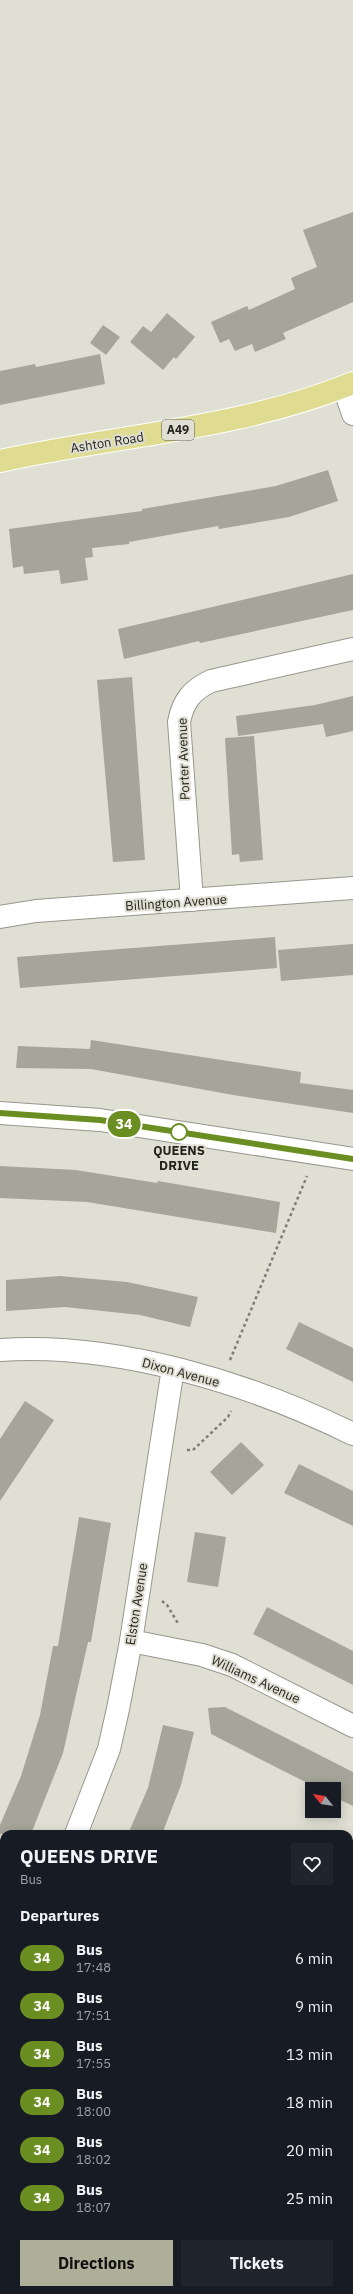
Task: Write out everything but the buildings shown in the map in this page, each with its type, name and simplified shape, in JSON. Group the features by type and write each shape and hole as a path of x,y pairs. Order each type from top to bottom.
{"main road":[{"name":"Ashton Road","path":"0,461 214,424 273,410 348,385"}],"street":[{"path":"348,385 353,414"},
{"name":"Porter Avenue","path":"192,900 179,722 182,708 188,697 198,687 210,681 353,649"},
{"name":"Billington Avenue","path":"0,917 36,911 353,888"},
{"path":"0,1113 100,1120 353,1159"},
{"name":"Dixon Avenue","path":"0,1350 32,1348 90,1353 173,1368 269,1398 325,1420 353,1434"},
{"name":"Elston Avenue","path":"78,1830 109,1749 131,1641 173,1368"},
{"name":"Williams Avenue","path":"131,1641 202,1654 232,1665 353,1726"}],"path":[{"path":"228,1366 309,1170"},
{"path":"187,1450 193,1450 228,1417 231,1411"},
{"path":"162,1601 167,1605 182,1631"}],"bus line":[{"name":"34","path":"0,1113 100,1120 353,1159"}],"place":[{"name":"QUEENS DRIVE","path":"179,1132"}]}
